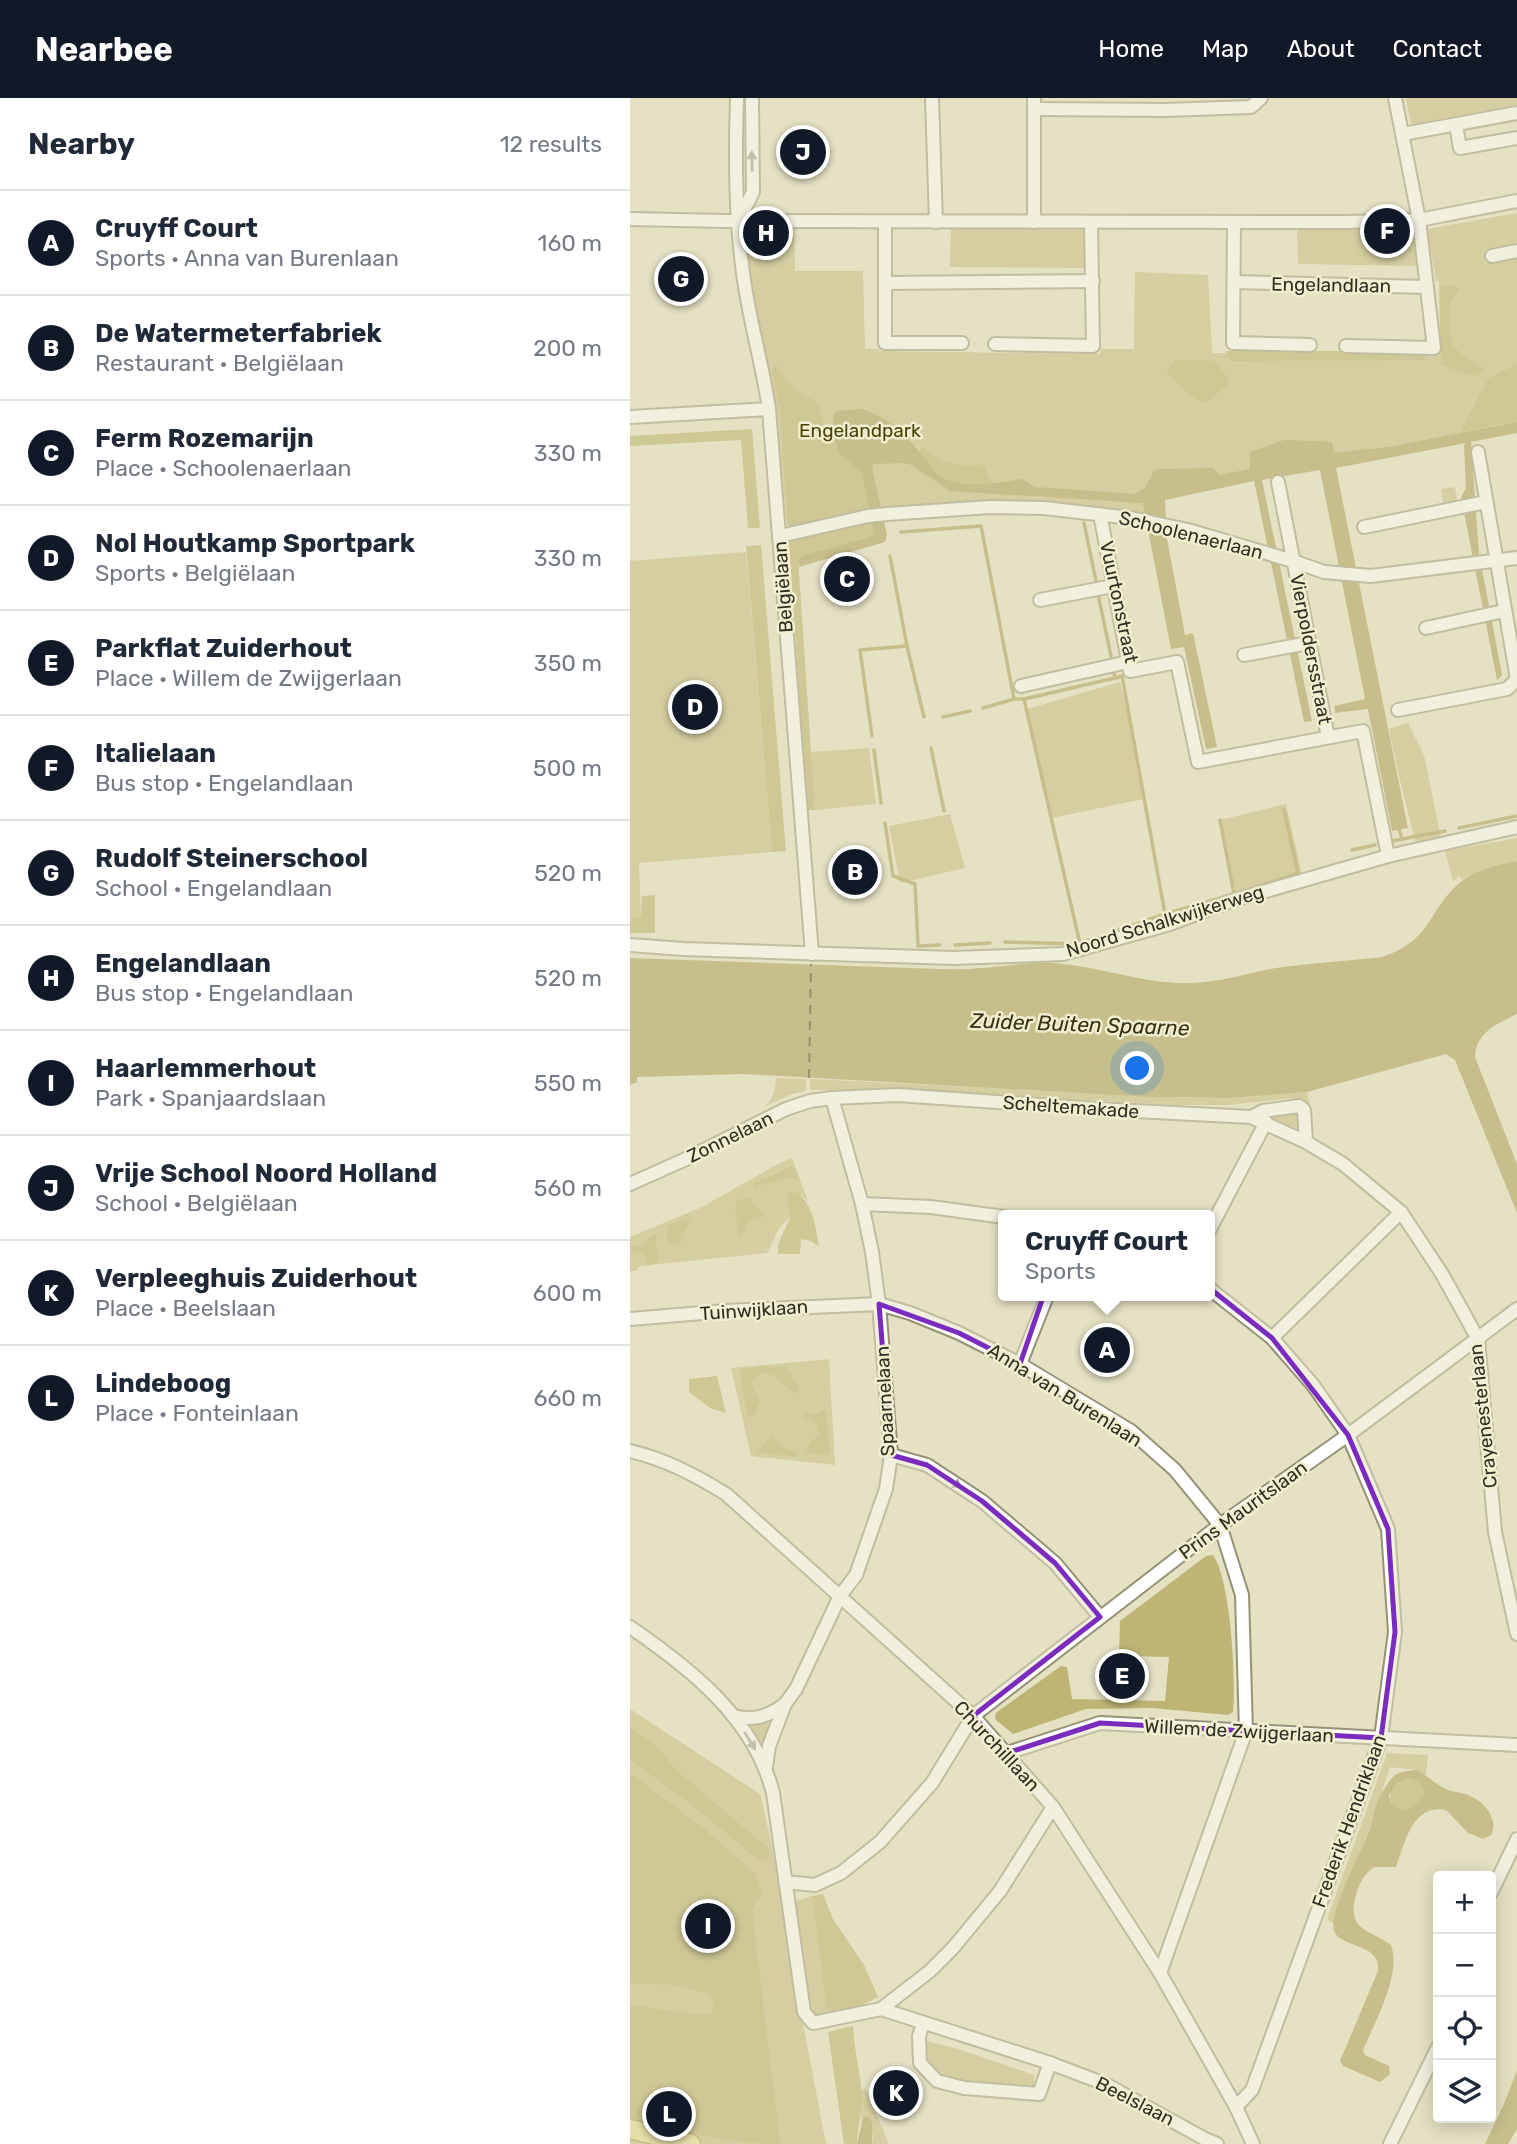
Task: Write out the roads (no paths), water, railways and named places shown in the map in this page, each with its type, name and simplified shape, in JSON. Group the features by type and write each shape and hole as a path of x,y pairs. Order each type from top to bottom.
{"main road":[{"path":"630,2129 691,2144"}],"street":[{"name":"Belgiëlaan","path":"737,98 738,222 742,268 769,409 812,954"},
{"path":"738,222 753,192 751,98"},
{"path":"932,98 936,222"},
{"path":"1034,222 1034,104 1251,107 1261,98"},
{"path":"1346,346 1434,348 1419,220 1395,98"},
{"path":"1402,134 1517,113"},
{"path":"1456,125 1460,148 1517,138"},
{"path":"630,219 738,222 1419,220 1517,201"},
{"path":"885,222 885,343 962,343"},
{"path":"995,344 1093,346 1091,222"},
{"path":"1234,222 1233,343 1310,345"},
{"path":"1492,256 1517,251"},
{"path":"885,282 1093,281"},
{"name":"Engelandlaan","path":"1235,282 1427,287"},
{"path":"630,417 769,409"},
{"path":"1398,710 1507,689 1517,679 1501,612 1482,503 1478,452"},
{"name":"Vierpoldersstraat","path":"1278,482 1288,559 1328,737"},
{"path":"1364,527 1482,503"},
{"name":"Schoolenaerlaan","path":"780,536 868,516 990,507 1044,508 1131,518 1172,527 1332,573 1370,576 1517,558"},
{"name":"Vuurtonstraat","path":"1100,514 1118,664 1130,671 1177,662 1198,762 1328,737"},
{"path":"1040,600 1110,587"},
{"path":"1426,628 1501,612"},
{"path":"1244,654 1306,643"},
{"path":"1021,686 1118,664"},
{"path":"1328,737 1363,731 1388,856"},
{"name":"Noord Schalkwijkerweg","path":"630,945 953,958 1063,954 1170,924 1231,901 1388,856 1517,827"},
{"name":"Scheltemakade","path":"832,1098 898,1095 1097,1109 1251,1116 1306,1142"},
{"name":"Zonnelaan","path":"630,1184 786,1109 810,1101 832,1098"},
{"name":"Spaarnelaan","path":"766,1767 769,1746 785,1704 796,1689 841,1596 856,1575 886,1489 891,1455 879,1304 872,1252 862,1204 832,1098"},
{"path":"1251,1116 1263,1111 1300,1107 1304,1110 1306,1142"},
{"path":"1215,1219 1266,1122"},
{"name":"Crayenesterlaan","path":"1306,1142 1343,1164 1401,1212 1443,1274 1478,1339 1495,1532 1517,1634"},
{"path":"862,1204 931,1207 998,1216"},
{"path":"1272,1338 1401,1212"},
{"name":"Frederik Hendriklaan","path":"1215,1293 1272,1338 1313,1385 1348,1436 1388,1529 1395,1632 1381,1738 1252,2090 1236,2107"},
{"path":"1020,1364 1045,1301"},
{"name":"Tuinwijklaan","path":"630,1320 726,1311 879,1304"},
{"name":"Anna van Burenlaan","path":"879,1304 959,1333 1020,1364 1131,1431 1175,1470 1220,1525 1242,1595 1246,1731 1160,1973"},
{"name":"Prins Mauritslaan","path":"972,1716 1220,1525 1348,1436 1517,1309"},
{"name":"Churchilllaan","path":"630,1451 676,1466 726,1494 972,1716 1007,1754 1053,1807 1160,1973 1236,2107 1248,2142"},
{"path":"891,1455 927,1465 982,1501 1055,1563 1100,1617"},
{"path":"630,1628 673,1657 705,1684 733,1716 766,1767 773,1793 804,2012 813,2023 881,2009 930,1971 953,1948 1000,1891 1053,1807"},
{"path":"733,1716 760,1718 785,1704"},
{"path":"785,1882 814,1885 841,1873 880,1842 932,1783 972,1716"},
{"name":"Willem de Zwijgerlaan","path":"1007,1754 1100,1723 1517,1745"},
{"path":"1496,1883 1517,1839"},
{"name":"Beelslaan","path":"881,2009 1050,2063 1105,2084 1217,2144"},
{"path":"923,2024 919,2036 920,2063 937,2081 964,2088 1039,2094 1050,2063"},
{"path":"1390,2144 1433,2057"}],"water":[{"path":"861,409 895,427 939,476 947,480 980,484 1022,479 1035,487 1135,494 1145,488 1154,471 1160,469 1213,468 1220,475 1250,469 1250,452 1284,440 1332,442 1334,453 1389,447 1517,422 1517,433 1471,442 1479,553 1502,675 1497,680 1461,497 1466,488 1466,443 1336,468 1408,828 1392,831 1368,709 1335,713 1334,706 1365,699 1320,470 1262,480 1312,721 1304,722 1254,481 1165,500 1167,539 1185,635 1193,633 1217,747 1206,749 1184,647 1171,649 1143,503 950,491 912,465 873,464 887,535 885,542 799,567 798,558 803,555 869,537 874,533 862,473 838,452 834,437 833,414"},
{"name":"Zuider Buiten Spaarne","path":"1517,861 1517,1014 1495,1025 1483,1035 1476,1048 1475,1057 1517,1164 1517,1213 1455,1060 1446,1054 1307,1092 1227,1098 1154,1097 742,1074 637,1077 637,1082 630,1085 630,958 954,969 1050,963 1156,981 1203,982 1276,968 1382,957 1399,950 1422,932 1444,900 1465,879 1483,870"},
{"path":"1416,1770 1447,1789 1478,1800 1488,1810 1493,1829 1491,1835 1483,1839 1468,1833 1446,1810 1426,1812 1412,1826 1396,1867 1374,1867 1360,1885 1355,1899 1355,1918 1362,1928 1391,1945 1393,1957 1393,1970 1386,1998 1363,2050 1365,2055 1389,2066 1390,2074 1380,2082 1343,2066 1340,2061 1378,1971 1373,1955 1338,1937 1334,1931 1334,1922 1341,1896 1370,1829 1379,1798 1395,1775","holes":["1407,1778 1420,1782 1424,1793 1414,1806 1403,1812 1391,1803 1389,1795 1397,1783"]},
{"path":"1517,2070 1517,2129 1508,2144 1485,2144 1496,2123"},
{"path":"869,2117 872,2123 872,2144 857,2144 863,2118"}],"waterway":[{"path":"1084,523 1097,586"},
{"path":"901,532 981,526 1014,699 1024,699 1080,944 1005,942"},
{"path":"872,736 860,650 907,646 890,556"},
{"path":"1098,594 1112,661"},
{"path":"907,646 924,717"},
{"path":"1024,699 1115,678 1113,669"},
{"path":"1115,678 1122,676 1165,914 1119,930"},
{"path":"983,708 1014,699"},
{"path":"943,717 970,711"},
{"path":"931,748 944,811"},
{"path":"874,750 881,803"},
{"path":"1245,891 1298,873 1284,810"},
{"path":"1459,828 1517,816"},
{"path":"1220,820 1234,894"},
{"path":"885,823 893,876 915,884 918,946 940,945"},
{"path":"1392,841 1402,839 1399,829"},
{"path":"1402,839 1445,831"},
{"path":"1352,850 1375,845"},
{"path":"1165,914 1224,897"},
{"path":"955,945 990,943"}],"place":[{"name":"Vrije School Noord Holland","path":"803,152"},
{"name":"Italielaan","path":"1387,231"},
{"name":"Engelandlaan","path":"766,233"},
{"name":"Rudolf Steinerschool","path":"681,279"},
{"name":"Ferm Rozemarijn","path":"847,579"},
{"name":"Nol Houtkamp Sportpark","path":"695,707"},
{"name":"De Watermeterfabriek","path":"855,872"},
{"name":"Cruyff Court","path":"1107,1350"},
{"name":"Parkflat Zuiderhout","path":"1122,1676"},
{"name":"Haarlemmerhout","path":"708,1926"},
{"name":"Verpleeghuis Zuiderhout","path":"896,2093"},
{"name":"Lindeboog","path":"669,2114"}],"park label":[{"name":"Engelandpark","path":"860,430"}]}
